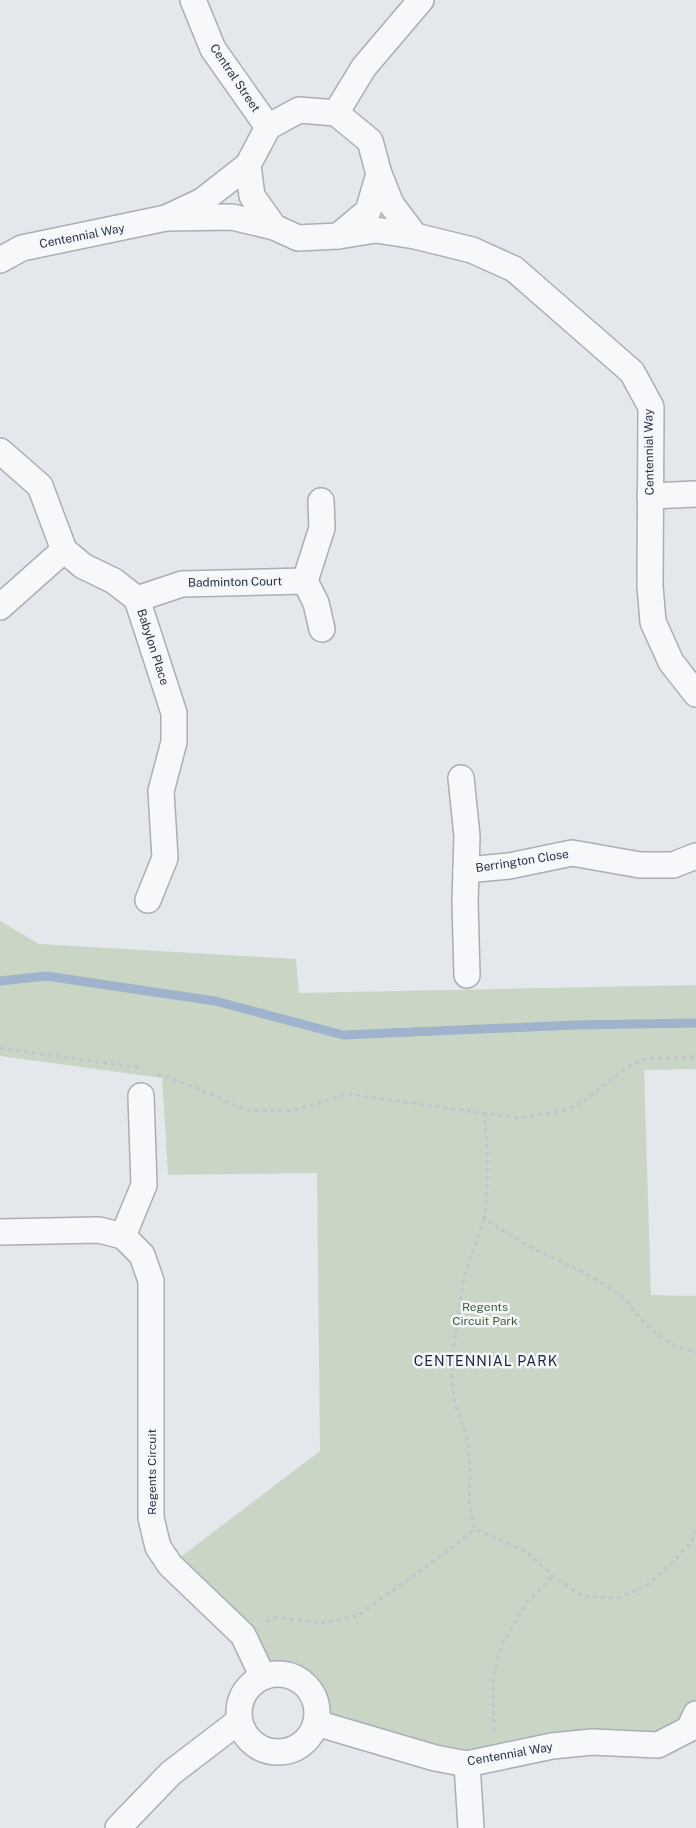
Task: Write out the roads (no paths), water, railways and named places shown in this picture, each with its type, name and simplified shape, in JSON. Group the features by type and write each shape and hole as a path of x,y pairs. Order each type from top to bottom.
{"street":[{"name":"Central Street","path":"194,0 213,49 268,127"},
{"path":"336,113 364,67 421,0"},
{"path":"268,127 300,110 336,113 370,141 379,174 391,204 415,236"},
{"name":"Centennial Way","path":"166,218 202,201 248,164 268,127"},
{"path":"248,164 252,196 274,227"},
{"path":"338,236 368,211 379,174"},
{"name":"Centennial Way","path":"0,260 22,248 166,218 232,217 274,227 298,238 338,236 376,230 415,236 472,250 514,269 632,372 650,407 650,586 653,622 671,662 696,694"},
{"name":"Babylon Place","path":"0,451 40,486 64,550 82,566 114,581 137,599 174,713 174,742 161,791 165,858 148,900"},
{"path":"650,496 696,494"},
{"path":"321,501 322,528 305,581 316,603 322,629"},
{"path":"0,607 64,550"},
{"name":"Badminton Court","path":"137,599 182,584 305,581"},
{"name":"Berrington Close","path":"461,778 467,836 467,974"},
{"name":"Berrington Close","path":"466,870 509,866 572,853 640,865 673,865 696,856"},
{"path":"0,1232 99,1230 123,1236 144,1185 141,1096"},
{"name":"Regents Circuit","path":"123,1236 142,1255 151,1281 151,1518 158,1547 170,1565 243,1635 262,1677"},
{"path":"274,1674 287,1675 298,1680 308,1688 316,1704 316,1723 311,1735 302,1745 291,1751 277,1753 264,1750 253,1744 244,1734 239,1721 239,1708 243,1695 251,1684 262,1677 274,1674"},
{"path":"118,1828 171,1773 239,1721"},
{"name":"Centennial Way","path":"316,1723 435,1758 467,1764 552,1746 592,1742 658,1745 694,1726"},
{"path":"467,1764 471,1828"}],"waterway":[{"path":"0,981 46,976 215,1001 343,1035 575,1025 696,1023"}],"district":[{"name":"CENTENNIAL PARK","path":"486,1361"}],"park label":[{"name":"Regents Circuit Park","path":"485,1314"}]}
